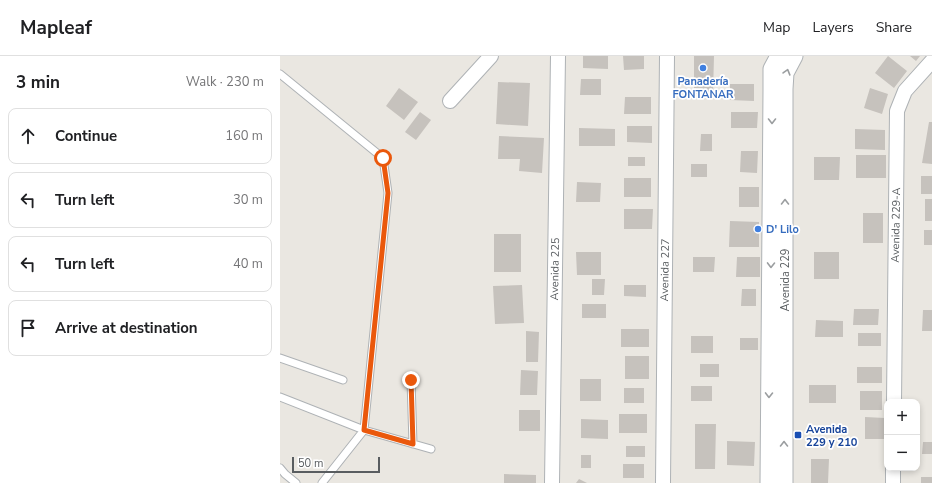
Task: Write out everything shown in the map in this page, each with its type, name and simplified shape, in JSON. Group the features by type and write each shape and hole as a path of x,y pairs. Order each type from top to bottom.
{"street":[{"path":"450,101 491,56"},
{"name":"Avenida 225","path":"552,483 558,56"},
{"name":"Avenida 227","path":"663,483 667,56"},
{"name":"Avenida 229","path":"779,56 772,69 784,483"},
{"name":"Avenida 229","path":"769,483 785,73 794,56"},
{"name":"Avenida 229-A","path":"894,399 897,111 905,91 932,61"},
{"path":"893,471 893,483"}],"lane":[{"path":"280,74 383,158 388,193 364,430 322,483"},
{"path":"280,358 343,380"},
{"path":"411,380 413,444"},
{"path":"280,397 364,430 431,449"},
{"path":"280,468 296,483"}],"building":[{"path":"583,56 608,56 608,69 583,68"},
{"path":"623,56 644,56 644,69 624,70"},
{"path":"694,56 714,56 713,94 694,94"},
{"path":"888,56 907,71 894,88 875,73"},
{"path":"910,56 920,56 916,61"},
{"path":"581,79 601,79 601,95 580,95"},
{"path":"498,82 530,83 528,126 496,124"},
{"path":"730,84 754,84 754,101 730,100"},
{"path":"399,88 418,102 404,120 386,106"},
{"path":"870,88 888,94 882,114 864,108"},
{"path":"625,97 651,97 651,114 624,114"},
{"path":"420,112 431,120 416,140 405,132"},
{"path":"731,112 758,112 757,128 731,128"},
{"path":"929,122 932,122 932,164 922,163"},
{"path":"627,126 652,126 652,143 627,142"},
{"path":"579,128 615,129 615,146 579,146"},
{"path":"855,129 885,130 885,150 855,149"},
{"path":"701,134 712,134 712,151 700,151"},
{"path":"499,136 544,138 542,173 519,171 520,159 498,159"},
{"path":"741,151 758,151 757,173 740,172"},
{"path":"856,155 886,155 886,178 856,178"},
{"path":"628,157 645,157 645,166 628,166"},
{"path":"814,157 840,157 839,180 814,180"},
{"path":"691,164 707,164 707,177 691,177"},
{"path":"921,176 932,176 932,194 921,194"},
{"path":"624,178 651,178 651,197 624,197"},
{"path":"577,182 601,183 600,202 576,202"},
{"path":"739,187 759,187 759,207 739,207"},
{"path":"925,199 932,199 932,221 925,221"},
{"path":"624,209 653,209 652,229 624,229"},
{"path":"863,213 883,213 883,243 863,243"},
{"path":"730,221 759,222 759,247 729,247"},
{"path":"924,230 932,230 932,245 924,245"},
{"path":"494,234 521,234 521,272 494,272"},
{"path":"576,252 601,252 601,275 577,275"},
{"path":"814,252 839,252 839,279 814,279"},
{"path":"693,257 715,257 714,272 693,272"},
{"path":"737,257 760,257 760,277 736,277"},
{"path":"592,279 605,279 604,295 592,295"},
{"path":"522,285 524,323 495,324 493,286"},
{"path":"624,285 646,285 646,297 624,296"},
{"path":"742,289 756,289 756,306 741,306"},
{"path":"582,304 606,304 606,318 582,318"},
{"path":"854,309 879,309 878,325 853,325"},
{"path":"923,310 932,310 932,331 922,331"},
{"path":"816,320 843,321 843,337 815,337"},
{"path":"621,329 649,329 649,347 621,347"},
{"path":"526,331 539,332 538,362 526,362"},
{"path":"858,333 881,333 881,346 858,346"},
{"path":"691,336 713,336 713,353 691,353"},
{"path":"740,338 758,338 758,350 740,350"},
{"path":"625,356 649,356 649,379 625,379"},
{"path":"700,364 719,364 719,377 700,377"},
{"path":"857,367 882,367 882,383 857,383"},
{"path":"521,370 538,371 537,395 520,395"},
{"path":"580,379 601,379 601,401 580,401"},
{"path":"809,385 836,385 836,403 809,403"},
{"path":"691,386 712,386 712,401 691,401"},
{"path":"624,388 644,388 644,403 624,403"},
{"path":"860,391 882,391 882,410 860,410"},
{"path":"519,410 540,410 540,431 519,431"},
{"path":"619,414 647,414 647,433 619,433"},
{"path":"865,417 884,418 884,439 865,439"},
{"path":"581,419 608,420 608,439 581,438"},
{"path":"695,424 716,424 715,469 695,469"},
{"path":"727,441 755,442 754,466 727,465"},
{"path":"923,442 932,442 932,454 922,454"},
{"path":"626,446 645,446 645,457 626,457"},
{"path":"581,455 591,455 591,468 581,468"},
{"path":"811,459 829,459 828,483 811,483"},
{"path":"623,464 644,464 644,478 623,478"},
{"path":"504,474 536,475 536,483 504,483"},
{"path":"921,477 932,477 932,483 921,483"},
{"path":"579,479 587,483 576,483"}],"place":[{"name":"Panadería FONTANAR","path":"703,68"},
{"name":"D' Lilo","path":"758,229"},
{"name":"Avenida 229 y 210","path":"798,435"}],"route":[{"path":"383,158 388,193 364,430 413,444 411,380"}]}
